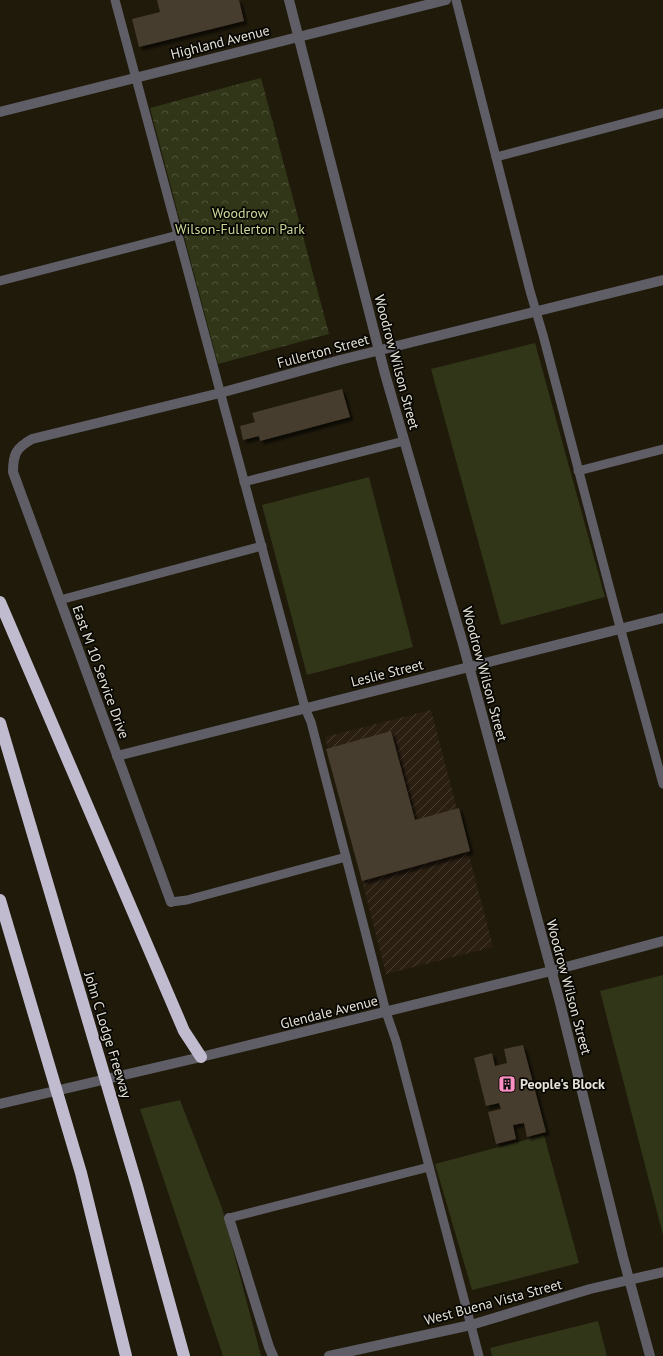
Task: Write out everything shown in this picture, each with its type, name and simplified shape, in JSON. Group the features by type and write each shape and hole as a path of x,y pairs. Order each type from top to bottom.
{"highway":[{"path":"0,602 184,1031 202,1057"},
{"name":"John C Lodge Freeway","path":"0,723 137,1186 184,1356"},
{"path":"0,900 81,1173 126,1356"}],"street":[{"name":"Woodrow Wilson Street","path":"289,0 379,351 469,667 551,971 629,1280 650,1356"},
{"name":"Highland Avenue","path":"0,112 446,0"},
{"name":"Fullerton Street","path":"17,450 23,444 32,439 220,393 379,351 663,280"},
{"name":"East M 10 Service Drive","path":"17,450 13,459 13,472 171,902"},
{"name":"Leslie Street","path":"117,756 663,618"},
{"name":"Glendale Avenue","path":"0,1104 140,1072 386,1012 551,971 663,941"},
{"path":"229,1218 273,1356"},
{"name":"West Buena Vista Street","path":"329,1356 472,1325 590,1289 663,1272"}],"lane":[{"path":"115,0 305,708 311,722 386,1012 396,1040 479,1356"},
{"path":"456,0 578,471 662,779"},
{"path":"496,157 663,113"},
{"path":"0,281 178,235"},
{"path":"244,482 404,441"},
{"path":"578,471 663,449"},
{"path":"60,600 262,546"},
{"path":"171,902 187,900 346,857"},
{"path":"229,1218 429,1167"}],"shaded area":[{"path":"431,710 493,947 386,974 325,737"}],"green space":[{"name":"Woodrow Wilson-Fullerton Park","path":"261,78 329,334 218,364 150,108"},
{"path":"535,343 605,597 501,625 431,369"},
{"path":"369,477 413,647 307,675 262,505"},
{"path":"663,975 663,1235 600,991"},
{"path":"180,1100 222,1208 261,1356 223,1356 140,1109"},
{"path":"544,1135 579,1263 472,1290 435,1164"},
{"path":"598,1321 607,1356 492,1356 490,1348"}],"building":[{"path":"157,0 239,0 244,21 139,47 132,19 160,12"},
{"path":"342,389 350,417 260,441 259,436 243,440 240,426 255,422 252,413"},
{"path":"391,731 415,820 459,808 470,851 362,881 326,749"},
{"name":"People's Block","path":"523,1045 546,1132 527,1137 524,1123 513,1125 516,1139 496,1144 488,1112 501,1109 499,1103 486,1106 474,1058 492,1053 495,1066 507,1063 504,1049"}],"place":[{"name":"People's Block","path":"507,1084"}]}
